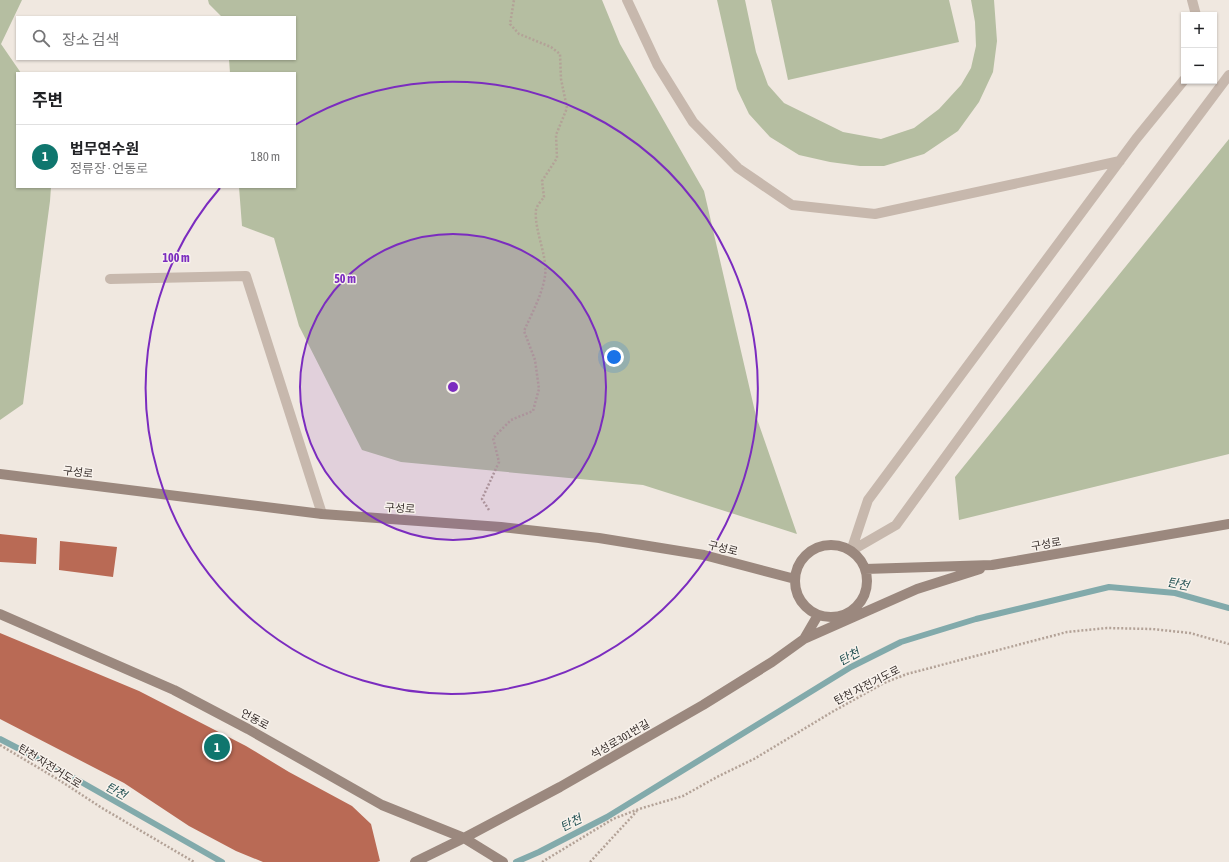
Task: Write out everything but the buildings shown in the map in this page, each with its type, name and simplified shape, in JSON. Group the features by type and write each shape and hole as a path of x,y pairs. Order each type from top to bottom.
{"main road":[{"name":"구성로","path":"0,474 322,514 501,527 598,538 704,555 795,579"},
{"name":"구성로","path":"865,569 992,565 1229,524"},
{"path":"828,545 840,546 851,551 860,558 865,569 868,580 866,592 860,602 852,610 841,616 830,617 818,614 808,608 800,599 796,588 795,579 799,565 806,555 816,549 828,545"},
{"path":"804,639 917,589 992,565"},
{"name":"언동로","path":"0,614 174,690 248,729 382,805 464,838 503,862"},
{"name":"석성로301번길","path":"415,862 560,787 697,709 772,662 804,639 818,614"}],"lane":[{"path":"627,0 657,64 693,122 738,168 792,205 875,214 1120,161"},
{"path":"1192,0 1195,12"},
{"path":"851,551 896,525 1024,349 1229,75"},
{"path":"851,551 868,500 1136,139 1181,84"},
{"path":"110,280 246,276 322,514"}],"path":[{"path":"501,527 482,499 499,462 493,438 510,420 533,411 539,389 535,360 524,331 538,300 545,276 536,209 544,197 542,181 557,158 556,135 567,108 561,79 560,54 551,47 519,34 510,24 514,0"},
{"name":"탄천 자전거도로","path":"542,862 613,819 683,796 754,759 832,712 884,683 907,674 1067,632 1107,628 1152,629 1190,633 1229,644"},
{"name":"탄천 자전거도로","path":"0,745 59,780 102,808 194,862"},
{"path":"590,862 639,810"}],"green space":[{"path":"0,0 22,0 1,44 20,72 16,72 16,188 51,188 23,404 0,420"},
{"path":"208,0 602,0 620,44 704,191 756,416 797,534 643,485 401,462 362,450 299,326 274,238 242,226 239,188 296,188 296,72 230,72 229,60 296,60 296,16 221,16 209,4"},
{"path":"717,0 745,0 756,52 768,85 784,103 843,132 881,139 914,128 939,109 961,85 971,68 976,46 975,22 971,0 994,0 997,41 993,72 979,102 958,131 924,154 884,166 860,166 830,162 799,155 770,137 749,114 737,89"},
{"path":"771,0 949,0 959,42 788,80"},
{"path":"1229,139 1229,454 959,520 955,477"}],"waterway":[{"name":"탄천","path":"516,862 539,852 607,817 851,667 901,642 976,619 1109,587 1175,593 1229,608"},
{"name":"탄천","path":"0,739 60,770 222,862"}],"place":[{"name":"법무연수원","path":"217,747"}]}
